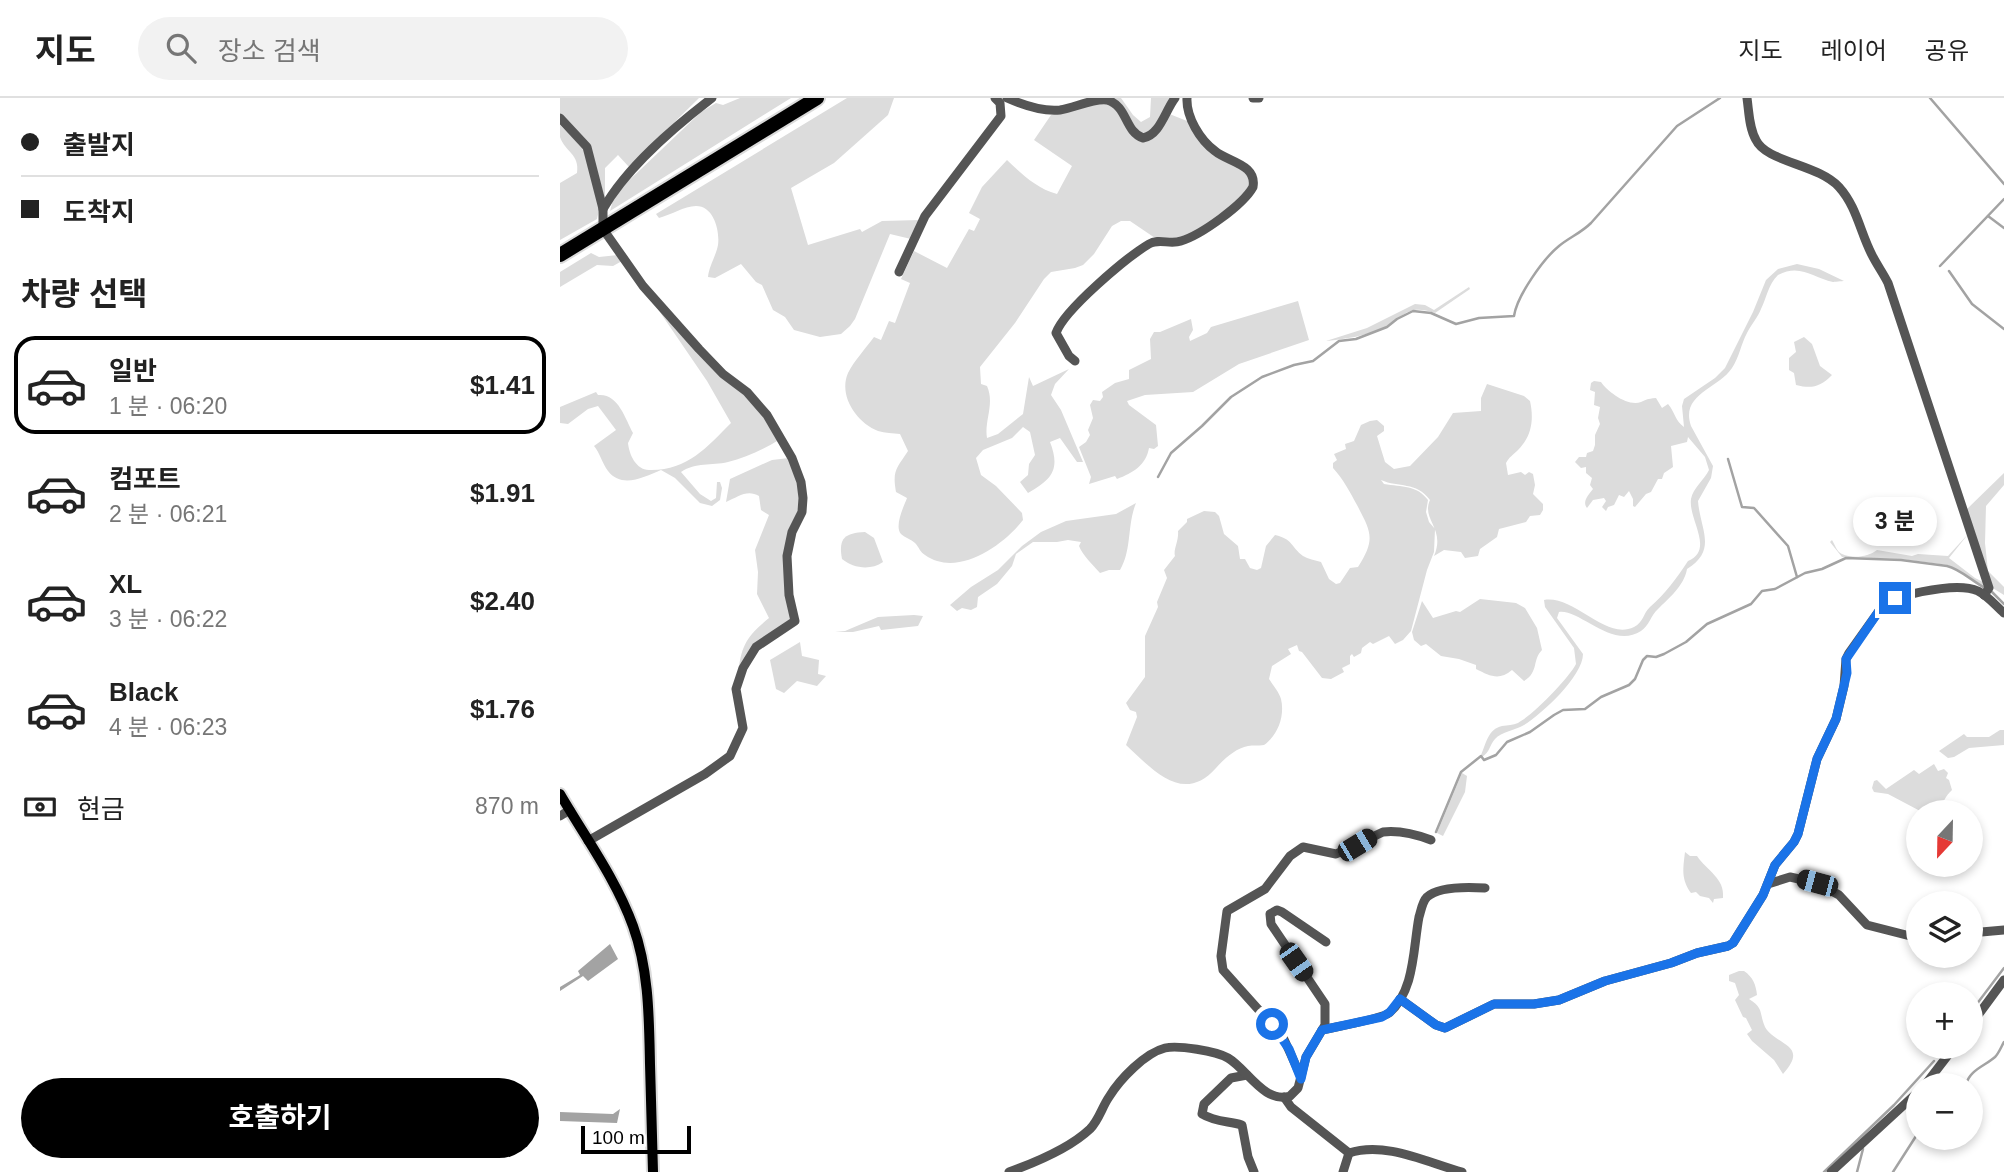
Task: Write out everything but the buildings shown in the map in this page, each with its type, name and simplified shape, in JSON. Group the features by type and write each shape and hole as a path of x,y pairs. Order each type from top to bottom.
{"highway":[{"path":"560,255 817,98"}],"main road":[{"path":"560,794 565,813 588,841 608,874 633,926 645,971 650,1032 653,1172"}],"street":[{"path":"603,209 637,164 712,98"},
{"path":"899,272 925,216 1001,116 1000,103 995,98"},
{"path":"1007,98 1030,106 1058,110 1100,98 1107,99 1121,108 1133,132 1143,138 1157,130 1175,98"},
{"path":"1074,360 1056,332 1073,309 1151,243 1180,242 1191,236 1236,206 1253,187 1252,174 1245,167 1217,154 1210,147 1188,114 1187,98"},
{"path":"1253,98 1259,98"},
{"path":"1746,98 1753,132 1761,148 1772,155 1811,168 1830,179 1846,195 1858,216 1872,256 1888,283 1957,489 1989,588 1984,595"},
{"path":"560,118 587,147 603,209 603,229 643,286 723,374 747,392 775,426 797,470 803,498 802,512 792,532 787,556 789,595 795,621 756,647 743,668 736,689 743,727 730,757 588,841"},
{"path":"1400,999 1436,1025 1445,1028 1494,1004 1534,1004 1564,998 1605,981 1728,946 1737,938 1768,884 1775,865 1798,834 1817,759 1836,719 1847,673 1846,659 1876,615 1889,601 1913,593 1964,588 1984,595 2004,614"},
{"path":"1301,1079 1283,1037 1223,970 1221,956 1227,911 1248,901 1270,884 1290,856 1303,847 1336,854 1383,832 1391,831 1431,840"},
{"path":"1768,884 1790,877 1817,883 1839,895 1867,925 1906,935"},
{"path":"1322,1030 1382,1017 1390,1012 1400,999 1410,973 1417,929 1425,901 1429,896 1444,891 1485,888"},
{"path":"1284,1097 1295,1092 1306,1057 1327,1019 1325,1004 1274,929 1270,915 1273,911 1282,912 1326,942"},
{"path":"1983,932 2004,930"},
{"path":"1983,1008 2004,980"},
{"path":"1010,1172 1044,1157 1086,1132 1114,1089 1146,1059 1162,1049 1188,1049 1223,1055 1261,1087 1284,1097 1291,1107 1349,1153"},
{"path":"1934,1073 1945,1059"},
{"path":"1247,1076 1231,1078 1204,1104 1202,1114 1221,1122 1242,1125 1248,1157 1254,1172"},
{"path":"1831,1172 1906,1103"},
{"path":"1349,1153 1367,1149 1385,1150 1462,1172"},
{"path":"1343,1172 1349,1153"}],"shaded area":[{"path":"560,98 699,98 629,167 618,155 605,168 605,200 597,170 560,113"},
{"path":"740,98 791,98 610,211 620,189 701,112 716,103 723,105"},
{"path":"847,98 894,98 888,115 834,163 791,188 808,245 860,229 862,232 882,221 920,220 911,239 890,234 850,326 841,334 820,337 794,330 785,317 773,310 762,285 756,282 741,264 715,278 708,277 718,239 717,227 707,210 696,206 659,218 656,214"},
{"path":"1112,98 1121,98 1141,122 1150,117 1151,98 1171,98 1154,130 1142,135"},
{"path":"1097,102 1114,104 1140,140 1167,113 1192,123 1198,132 1253,180 1235,206 1180,241 1158,240 1130,221 1121,221 1112,226 1094,254 1083,265 1051,272 1044,279 1015,323 980,367 981,384 987,386 990,399 987,438 998,434 1023,414 1029,377 1033,386 1069,369 1055,384 1051,395 1061,410 1083,462 1077,462 1060,438 1050,442 1054,460 1052,473 1028,493 1020,482 1028,475 1029,464 1035,455 1030,432 1023,427 1012,438 983,450 976,458 981,475 996,486 1022,513 1023,520 1004,540 978,556 951,563 938,561 923,554 915,543 899,530 900,516 907,498 896,492 895,474 908,451 900,434 870,427 851,408 846,391 848,373 874,337 881,340 889,321 895,323 910,283 901,279 914,251 947,268 969,229 974,231 980,219 969,213 982,187 1007,160 1036,184 1057,194 1072,166 1034,140 1051,115"},
{"path":"560,125 585,150 600,205 597,219 560,240 560,183 577,173 577,167 574,157 560,137"},
{"path":"591,253 599,257 618,255 622,261 613,266 597,265 560,287 560,272"},
{"path":"1797,264 1819,269 1844,281 1833,282 1807,272 1793,270 1778,275 1732,368 1695,399 1691,406 1691,426 1713,466 1711,478 1698,501 1705,538 1702,554 1687,569 1679,586 1646,626 1630,636 1608,633 1577,616 1559,612 1557,618 1583,654 1576,673 1560,694 1541,712 1524,725 1498,737 1482,757 1486,742 1494,730 1525,719 1559,687 1576,664 1574,648 1545,607 1544,600 1567,604 1612,628 1623,630 1634,627 1640,623 1648,609 1666,591 1688,561 1696,556 1699,549 1691,499 1709,470 1705,457 1688,437 1687,442 1671,446 1673,467 1664,473 1662,479 1658,479 1651,492 1635,507 1629,491 1624,497 1619,495 1614,505 1606,511 1602,507 1606,501 1604,498 1593,500 1587,508 1585,501 1593,489 1590,485 1592,478 1586,473 1586,467 1581,468 1575,462 1579,457 1586,457 1587,453 1593,451 1600,424 1600,407 1594,405 1595,392 1590,390 1591,383 1601,382 1624,401 1636,403 1656,398 1662,408 1668,404 1684,427 1684,399 1725,368 1766,280 1778,269"},
{"path":"1469,287 1470,289 1435,313 1413,310 1371,333 1326,341 1367,328 1415,304 1434,310"},
{"path":"1298,301 1309,340 1239,364 1193,392 1145,395 1127,401 1156,425 1158,446 1149,448 1142,464 1128,474 1117,479 1115,476 1089,484 1091,477 1079,447 1090,435 1088,430 1093,418 1090,405 1093,400 1100,401 1102,392 1115,383 1129,379 1129,370 1151,359 1150,339 1154,332 1191,319 1193,330 1190,341 1207,333 1211,327"},
{"path":"653,302 758,408 779,440 741,458 692,467 681,472 700,494 711,501 716,498 717,482 720,482 720,500 712,506 700,503 675,478 661,470 633,480 620,479 608,471 594,446 616,430 598,406 588,409 568,424 560,423 560,407 596,392 611,398 620,408 633,433 628,443 632,456 640,467 649,470 674,467 685,462 704,449 731,423 707,381"},
{"path":"1804,337 1812,344 1820,366 1832,375 1816,386 1796,385 1794,373 1789,370 1789,358 1796,352 1794,342"},
{"path":"1487,384 1524,396 1530,401 1531,427 1523,445 1506,463 1508,475 1521,472 1525,475 1529,472 1533,474 1533,494 1543,504 1540,515 1530,516 1526,522 1499,529 1497,537 1480,549 1478,556 1465,558 1461,552 1444,550 1434,556 1437,546 1435,530 1434,552 1411,631 1395,644 1389,636 1373,644 1370,642 1362,648 1361,653 1350,656 1350,664 1342,668 1344,672 1331,679 1322,678 1297,645 1288,649 1291,654 1272,666 1269,679 1280,696 1282,712 1277,731 1264,745 1239,749 1204,779 1192,784 1180,784 1158,773 1126,745 1137,717 1136,712 1130,710 1126,703 1145,677 1145,636 1167,578 1164,570 1175,556 1178,531 1187,519 1204,511 1215,512 1219,516 1224,534 1238,546 1240,559 1245,559 1250,568 1261,568 1266,546 1275,535 1289,541 1303,556 1321,562 1329,579 1336,584 1340,583 1350,568 1358,567 1370,536 1362,514 1333,468 1333,463 1337,460 1334,454 1346,449 1345,444 1354,441 1361,425 1377,420 1384,426 1384,431 1377,436 1385,462 1394,469 1410,466 1438,437 1453,413 1481,411 1481,398","holes":["1381,480 1413,487 1425,494 1430,500 1428,507 1434,528 1429,522 1426,512 1428,500 1424,495 1409,488 1384,484"]},
{"path":"789,458 797,476 800,508 790,533 790,620 755,644 738,675 746,643 769,618 757,594 755,550 769,515 761,510 759,496 755,494 742,494 726,502 730,479 772,460"},
{"path":"2004,473 2004,485 1986,506 1985,543 1988,571 2004,587 2004,595 1991,587 1966,510"},
{"path":"1136,503 1126,554 1120,570 1100,573 1081,550 1081,542 1033,542 1016,554 1012,566 997,584 978,597 977,607 957,611 950,605 971,587 998,570 1022,546 1041,532 1066,521 1116,514"},
{"path":"865,532 874,538 883,562 873,567 851,565 842,559 841,546 844,538"},
{"path":"1969,533 1949,558 1985,583 1985,587 1947,565 1901,559 1842,557 1830,542 1832,540 1837,550 1846,556 1865,556 1877,550 1912,556 1948,556"},
{"path":"1480,599 1516,603 1525,608 1537,628 1542,650 1532,674 1524,681 1512,670 1499,676 1486,674 1476,669 1476,665 1441,656 1426,644 1421,646 1414,640 1412,632 1422,601 1433,618 1460,612"},
{"path":"923,616 918,626 881,630 879,626 853,632 835,632 845,631 878,617"},
{"path":"800,642 802,656 819,660 818,674 826,676 817,686 797,681 784,693 776,689 770,660"},
{"path":"2004,730 2004,745 1969,748 1948,758 1939,751 1964,734 1967,737 1989,737"},
{"path":"1934,764 1938,771 1944,769 1948,773 1946,778 1952,790 1945,800 1906,800 1906,804 1888,794 1874,792 1872,788 1877,780 1886,789 1914,770 1919,774"},
{"path":"1462,773 1467,776 1465,792 1443,836 1437,833"},
{"path":"1685,852 1690,856 1697,856 1714,875 1721,885 1723,898 1714,899 1713,903 1696,892 1691,893 1684,878"},
{"path":"610,944 618,959 588,981 583,976 560,991 560,987 580,975 578,971"},
{"path":"1744,971 1754,982 1757,995 1749,999 1759,1008 1765,1027 1792,1051 1793,1057 1783,1074 1774,1060 1747,1034 1752,1030 1735,1000 1739,995 1735,983 1729,981 1729,975"},
{"path":"620,1109 617,1123 560,1121 560,1112 613,1114"}],"waterway":[{"path":"1158,477 1171,453 1231,397 1262,377 1313,361 1339,341 1356,339 1387,327 1413,311 1431,313 1456,324 1479,318 1514,316 1525,288 1553,252 1591,223 1677,126 1720,98"},
{"path":"1930,98 2004,184"},
{"path":"1940,266 2004,199"},
{"path":"1988,216 2004,228"},
{"path":"1949,271 1972,304 2004,329"},
{"path":"1728,459 1742,507 1754,508 1788,546 1797,577"},
{"path":"1436,832 1461,772 1481,756 1484,760 1496,755 1507,742 1530,732 1563,710 1585,709 1601,697 1629,685 1647,656 1656,657 1686,642 1707,624 1751,604 1762,591 1775,589 1805,573 1846,558 1901,560 1947,566 1985,588"},
{"path":"1992,592 2004,604"},
{"path":"1983,996 2004,968"},
{"path":"1973,1073 1996,1055 2004,1042"},
{"path":"1824,1172 1894,1105 1934,1061"},
{"path":"1857,1172 1863,1149"},
{"path":"1893,1172 1907,1150"}],"route":[{"path":"1272,1024 1283,1037 1301,1079 1306,1057 1322,1030 1382,1017 1390,1012 1400,999 1436,1025 1445,1028 1494,1004 1534,1004 1559,1000 1605,981 1733,943 1763,895 1775,865 1798,834 1817,759 1836,719 1847,673 1846,659 1881,608 1895,598"}]}
